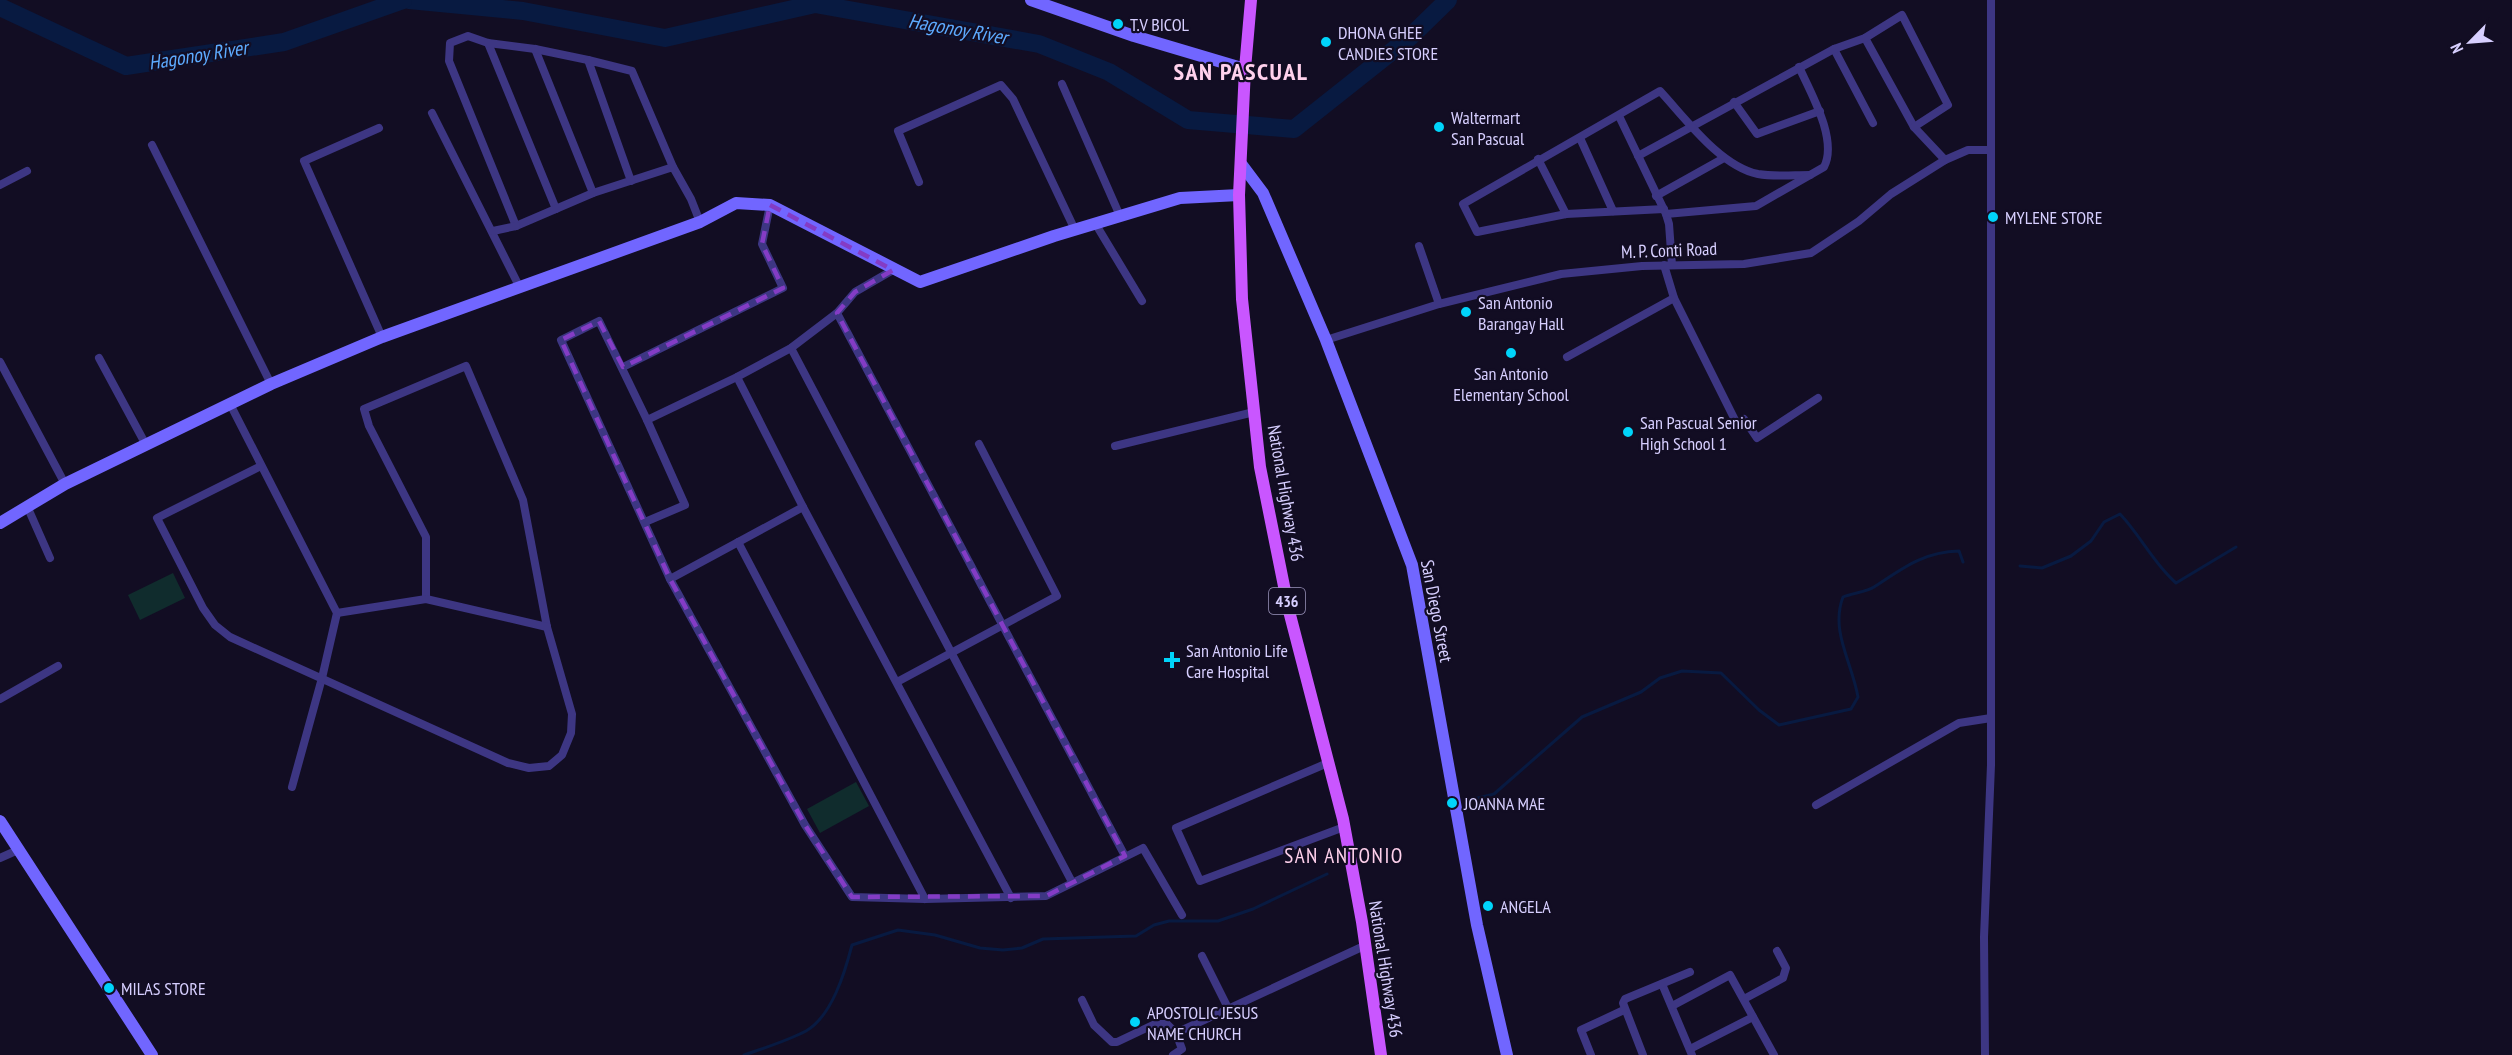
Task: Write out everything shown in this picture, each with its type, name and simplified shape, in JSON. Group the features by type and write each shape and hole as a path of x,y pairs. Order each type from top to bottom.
{"main road":[{"name":"National Highway 436","path":"1251,0 1239,195 1242,299 1260,467 1289,611 1330,762 1344,827 1381,1055"}],"street":[{"path":"1031,0 1134,36 1245,69"},
{"path":"1985,1055 1984,927 1991,765 1991,0"},
{"path":"1638,156 1834,49 1865,38 1902,15 1948,105 1914,127"},
{"path":"516,226 449,60 450,43 468,36 488,43 535,49 632,71 673,167 691,199 700,222"},
{"path":"1865,38 1914,127 1945,160"},
{"path":"488,43 556,209"},
{"path":"535,49 593,193"},
{"path":"1834,49 1873,123"},
{"path":"588,60 631,181"},
{"path":"1800,67 1820,111 1829,152 1828,159 1824,167 1810,176 1756,206 1566,214 1477,232 1463,204 1660,91 1724,158 1759,174 1810,176"},
{"path":"1062,84 1120,216"},
{"path":"919,182 898,131 1001,85 1013,99 1075,230"},
{"path":"1734,102 1757,134 1820,111"},
{"path":"432,113 520,288"},
{"path":"1619,116 1665,211 1669,224 1668,265 1674,298 1737,424 1744,419 1757,438 1818,398"},
{"path":"379,128 304,161 382,337"},
{"path":"1580,138 1613,211"},
{"path":"152,145 271,384"},
{"name":"M. P. Conti Road","path":"1326,340 1438,304 1561,274 1668,265 1744,264 1811,253 1859,221 1891,194 1945,160 1968,150 1991,150"},
{"path":"1656,196 1724,158"},
{"path":"1538,159 1566,214"},
{"name":"San Diego Street","path":"1242,165 1263,193 1326,340 1412,565 1477,924 1507,1055"},
{"path":"493,231 516,226 593,193 673,167"},
{"path":"0,185 27,171"},
{"path":"0,523 65,484 271,384 382,337 700,222 736,203 770,205 920,282 1075,230 1180,198 1239,195"},
{"path":"622,367 783,288 762,244 770,205"},
{"path":"1095,224 1142,301"},
{"path":"1419,246 1438,304"},
{"path":"647,420 791,348 837,313 855,292 893,270"},
{"path":"1567,357 1674,298"},
{"path":"837,313 1125,856"},
{"path":"645,522 685,505 599,321 561,340 670,579 805,825 852,897 925,899 1046,897 1143,848 1182,915"},
{"path":"791,348 1072,882"},
{"path":"99,358 146,445"},
{"path":"0,362 65,484"},
{"path":"261,466 156,518 203,608 215,626 230,637 508,763 529,768 549,766 562,755 571,733 572,714 547,627 523,500 466,366 364,409 369,426 426,537 426,599"},
{"path":"737,377 803,507 1011,898"},
{"path":"230,404 337,613 292,787"},
{"path":"1115,446 1254,412"},
{"path":"897,682 1057,596 980,444"},
{"path":"27,506 50,558"},
{"path":"670,579 803,507"},
{"path":"738,542 925,899"},
{"path":"337,613 426,599 547,627"},
{"path":"0,699 58,666"},
{"path":"1816,805 1959,723 1991,718"},
{"path":"1330,762 1176,828 1200,881 1344,827"},
{"path":"0,821 152,1055"},
{"path":"0,858 18,849"},
{"path":"1176,1033 1364,946"},
{"path":"1744,999 1783,978 1786,968 1777,951"},
{"path":"1202,956 1228,1008"},
{"path":"1642,1055 1624,1010 1625,999 1690,972"},
{"path":"1672,1006 1730,975 1774,1055"},
{"path":"1662,984 1691,1052 1754,1017"},
{"path":"1082,1000 1094,1025 1112,1042 1117,1042 1155,1024 1164,1023 1176,1033 1182,1049 1173,1055"},
{"path":"1591,1055 1581,1030 1624,1010"}],"highlighted area":[{"path":"770,205 893,270 855,292 837,313 1125,856 1046,896 852,897 805,825 670,579 561,340 599,321 623,367 783,288 762,244"}],"green space":[{"path":"173,573 185,598 140,620 128,595"},
{"path":"856,782 869,806 820,833 807,809"}],"waterway":[{"name":"Hagonoy River","path":"0,7 126,66 284,42 403,0"},
{"name":"Hagonoy River","path":"409,0 523,11 665,38 815,4 1039,44 1109,72 1188,120 1294,129 1410,37 1448,0"},
{"path":"2020,566 2042,568 2071,556 2091,541 2104,522 2120,514 2160,567 2176,583 2236,547"},
{"path":"1474,799 1494,794 1582,717 1641,692 1660,678 1682,671 1721,673 1759,710 1779,725 1851,709 1858,697 1840,634 1839,622 1843,597 1871,589 1914,562 1935,554 1959,551 1963,562"},
{"path":"744,1055 791,1038 815,1024 836,993 852,945 898,930 935,935 980,948 1003,950 1022,948 1043,939 1136,936 1154,925 1169,921 1218,921 1253,909 1327,874"}],"place":[{"name":"T.V BICOL","path":"1118,24"},
{"name":"DHONA GHEE CANDIES STORE","path":"1326,42"},
{"name":"Waltermart San Pascual","path":"1439,127"},
{"name":"MYLENE STORE","path":"1993,217"},
{"name":"San Antonio Barangay Hall","path":"1466,312"},
{"name":"San Antonio Elementary School","path":"1511,353"},
{"name":"San Pascual Senior High School 1","path":"1628,432"},
{"name":"San Antonio Life Care Hospital","path":"1172,660"},
{"name":"JOANNA MAE","path":"1452,803"},
{"name":"ANGELA","path":"1488,906"},
{"name":"MILAS STORE","path":"109,988"},
{"name":"APOSTOLIC JESUS NAME CHURCH","path":"1135,1022"}],"district":[{"name":"SAN PASCUAL","path":"1241,71"},
{"name":"SAN ANTONIO","path":"1344,855"}]}
